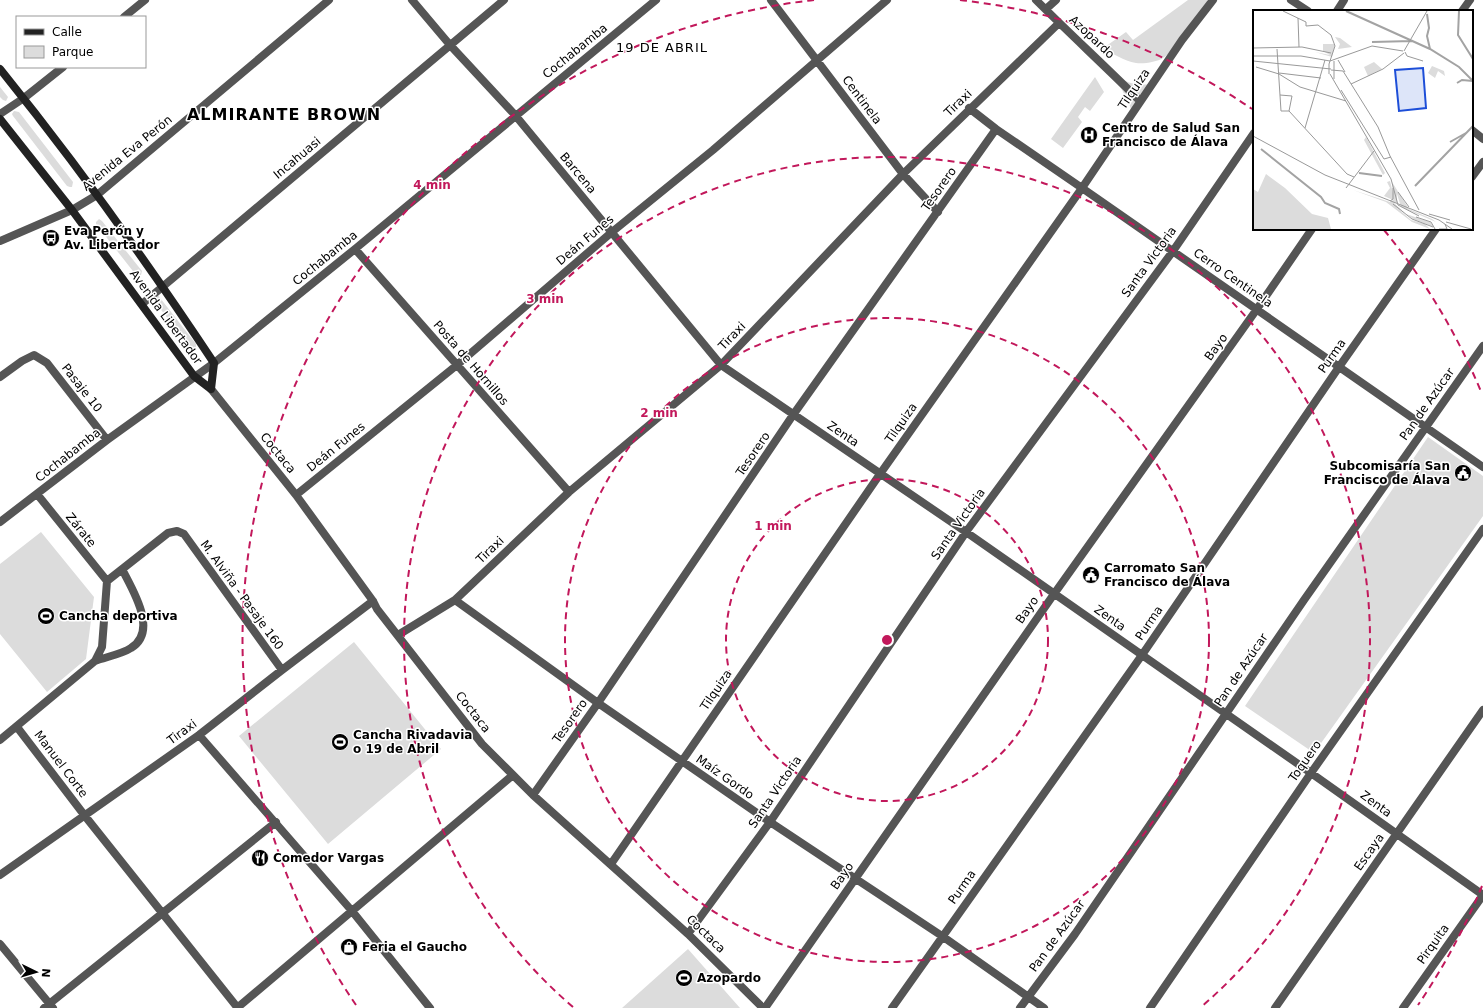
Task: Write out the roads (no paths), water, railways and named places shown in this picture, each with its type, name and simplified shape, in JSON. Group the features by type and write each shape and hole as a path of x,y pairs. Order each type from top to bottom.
{"street":[{"path":"125,16 145,0"},
{"name":"Avenida Eva Perón","path":"0,241 72,210 98,195 329,0"},
{"name":"Barcena","path":"412,0 450,45 515,115 721,365"},
{"name":"Incahuasi","path":"142,304 504,0"},
{"name":"Cochabamba","path":"0,522 107,440 214,362 356,249 515,115 656,0"},
{"name":"Centinela","path":"771,0 903,174 938,212"},
{"name":"Deán Funes","path":"296,495 457,365 612,232 713,150 887,0"},
{"name":"Azopardo","path":"1036,0 1140,101"},
{"path":"1046,9 1056,0"},
{"name":"Tilquiza","path":"611,864 880,474 1082,188 1182,40 1213,0"},
{"path":"1291,0 1306,10"},
{"path":"1338,10 1344,0"},
{"path":"1463,10 1470,0"},
{"name":"Tiraxi","path":"398,635 455,600 568,492 721,365 903,174 1059,23"},
{"path":"0,114 24,98 62,68"},
{"name":"Avenida Libertador","path":"0,69 98,195 163,286 214,362 211,388 194,376 72,210 0,119"},
{"name":"Cerro Centinela","path":"970,108 996,129 1483,467"},
{"name":"Tesorero","path":"533,794 598,703 794,415 996,129"},
{"path":"1473,131 1483,139"},
{"name":"Santa Victoria","path":"688,934 770,822 966,532 1173,251 1253,134"},
{"path":"1473,176 1483,162"},
{"name":"Bayo","path":"764,1008 1311,230"},
{"name":"Purma","path":"892,1008 1142,655 1339,367 1435,230"},
{"name":"Posta de Hornillos","path":"356,249 568,492"},
{"name":"Pan de Azúcar","path":"1020,1008 1075,934 1226,714 1483,346"},
{"name":"Pasaje 10","path":"0,377 22,361 34,355 47,363 107,440"},
{"name":"Zenta","path":"721,365 966,532 1483,895"},
{"name":"Coctaca","path":"211,388 296,495 373,601 377,609 482,744 533,794 688,934 764,1008"},
{"name":"Zárate","path":"37,494 107,582"},
{"name":"Toquero","path":"1150,1008 1311,773 1483,529"},
{"name":"M. Alviña - Pasaje 160","path":"122,569 168,533 176,531 184,534 282,670"},
{"path":"0,740 95,661 131,648 140,638 144,626 140,606 122,569 107,582 102,646 95,661"},
{"name":"Maíz Gordo","path":"455,600 598,703 770,822 942,936 1044,1008"},
{"name":"Tiraxi","path":"0,875 199,735 373,601"},
{"name":"Escaya","path":"1275,1008 1483,710"},
{"name":"Manuel Corte","path":"17,727 85,816 164,913 237,1008"},
{"path":"199,735 352,911 430,1008"},
{"path":"237,1008 513,775"},
{"path":"0,944 49,1007 276,822"},
{"name":"Pirquita","path":"1403,1008 1483,895"}],"place":[{"name":"Centro de Salud San Francisco de Álava","path":"1089,135"},
{"name":"Eva Perón y Av. Libertador","path":"51,238"},
{"name":"Subcomisaría San Francisco de Álava","path":"1463,473"},
{"name":"Carromato San Francisco de Álava","path":"1091,575"},
{"name":"Cancha deportiva","path":"46,616"},
{"name":"Cancha Rivadavia o 19 de Abril","path":"340,742"},
{"name":"Comedor Vargas","path":"260,858"},
{"name":"Feria el Gaucho","path":"349,947"},
{"name":"Azopardo","path":"684,978"}],"district":[{"name":"19 DE ABRIL","path":"662,47"},
{"name":"ALMIRANTE BROWN","path":"284,114"}]}
